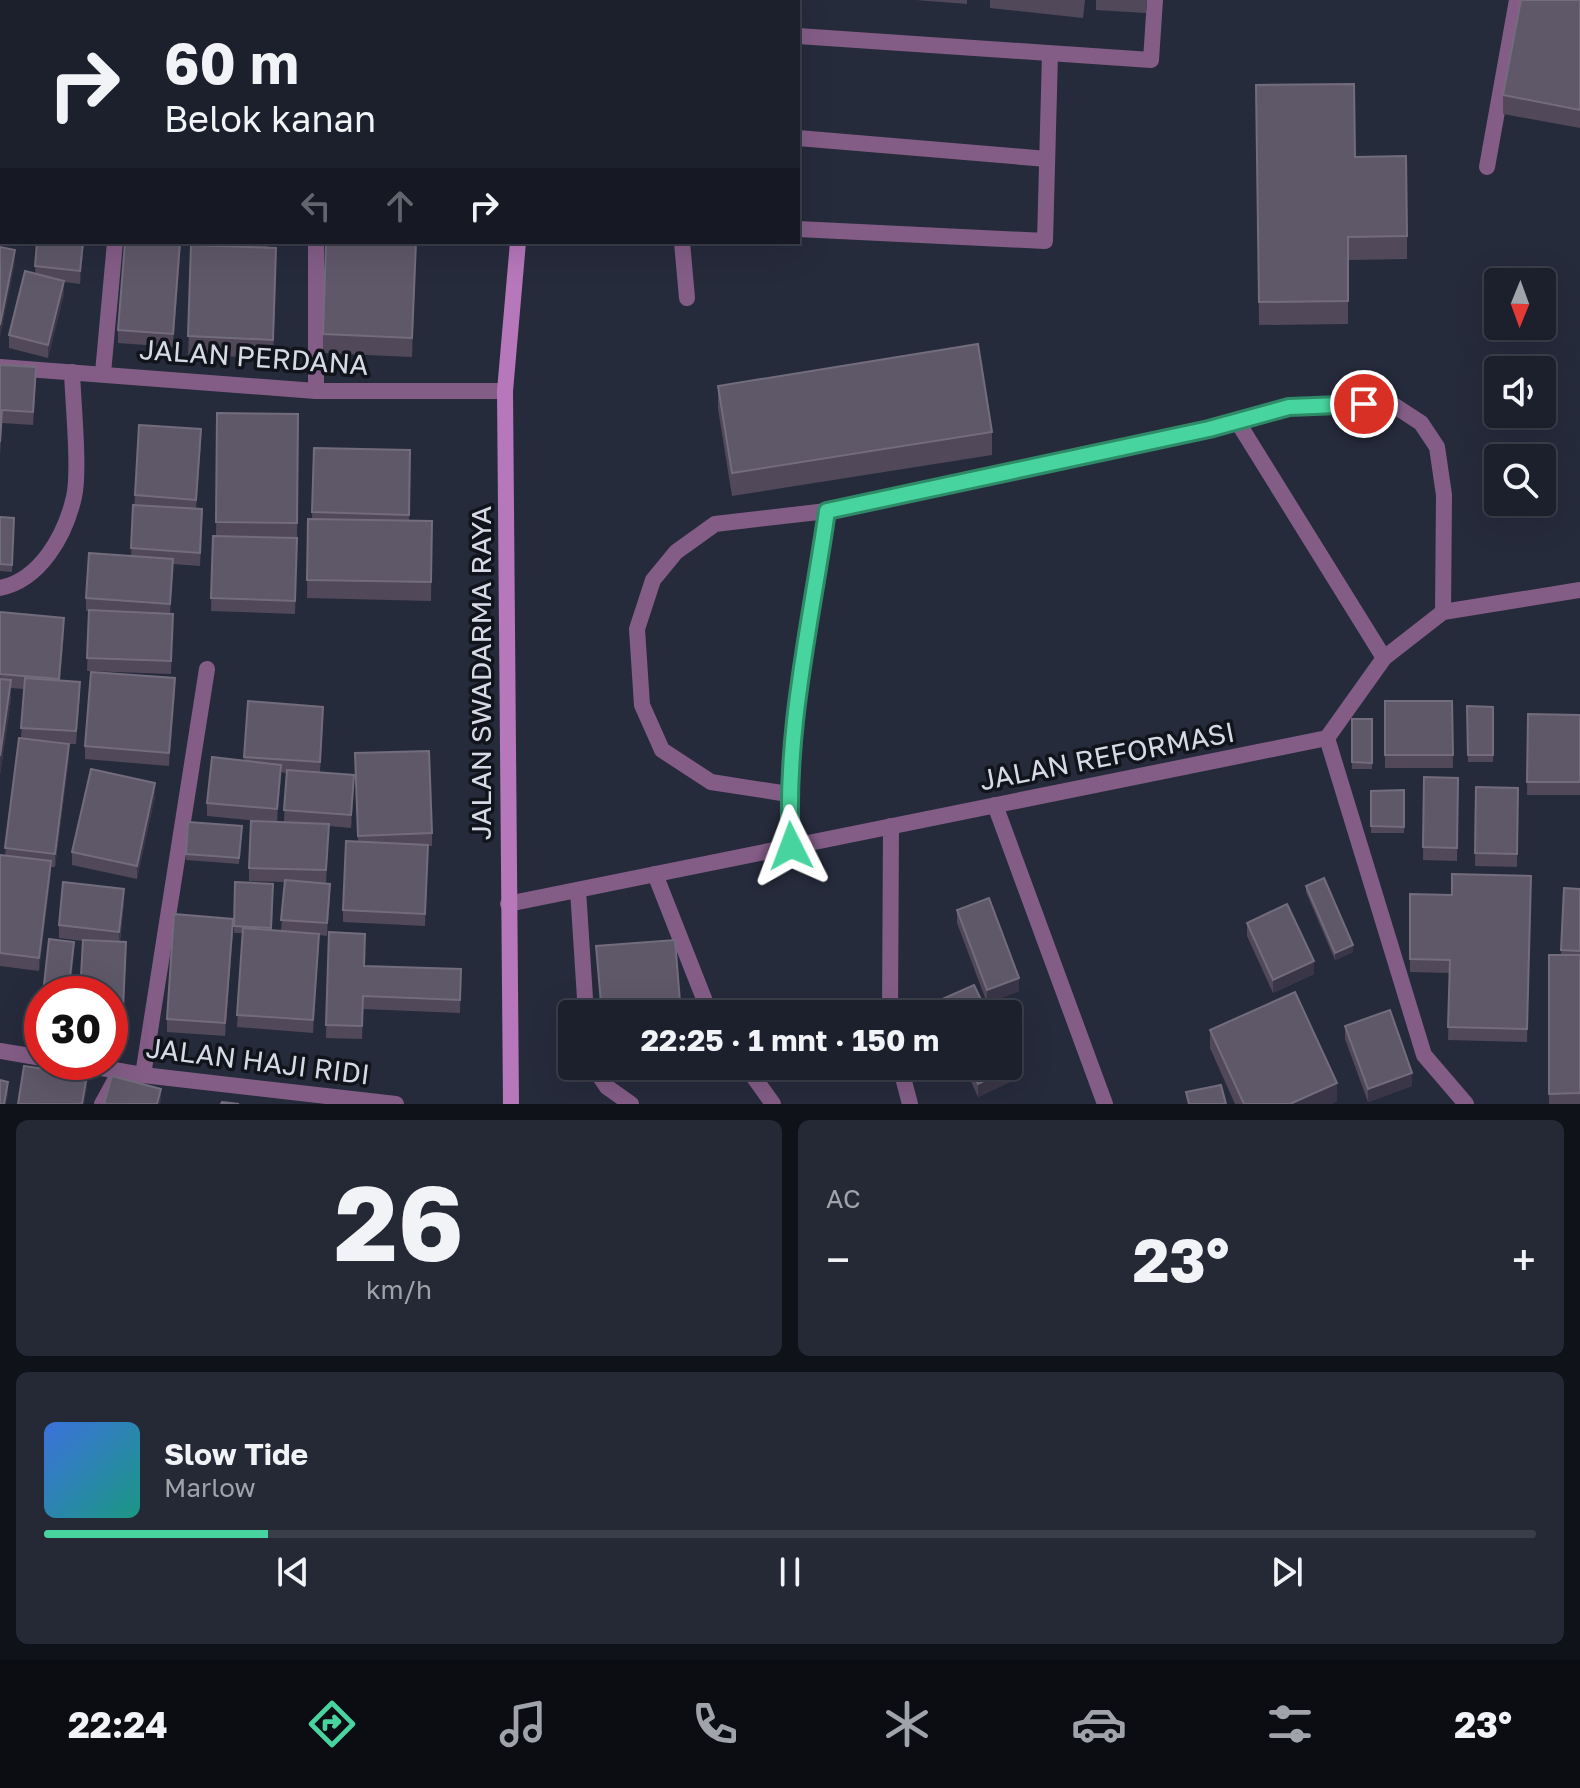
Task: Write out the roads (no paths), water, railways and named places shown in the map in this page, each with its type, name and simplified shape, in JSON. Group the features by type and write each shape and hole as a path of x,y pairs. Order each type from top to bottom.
{"main road":[{"name":"JALAN SWADARMA RAYA","path":"511,1104 505,391 518,244"}],"street":[{"path":"800,36 1151,60 1155,0"},
{"path":"1487,167 1517,0"},
{"path":"800,229 1045,241 1050,54"},
{"path":"800,138 1047,159"},
{"path":"103,373 115,244"},
{"path":"316,244 316,391"},
{"path":"682,244 687,298"},
{"name":"JALAN PERDANA","path":"0,367 316,391 505,391"},
{"path":"0,588 20,584 55,547 74,495 72,372"},
{"path":"788,794 711,782 662,750 642,705 637,629 653,580 676,552 715,524 827,511 1289,407 1395,406 1421,423 1437,447 1444,495 1443,612"},
{"path":"1237,421 1384,658"},
{"path":"791,846 788,794 792,740 827,511"},
{"path":"1466,1104 1424,1055 1327,738 1384,658 1443,612 1580,590"},
{"path":"143,1075 207,669"},
{"name":"JALAN REFORMASI","path":"508,904 1327,738"},
{"path":"995,805 1105,1104"},
{"path":"890,1000 891,826"},
{"path":"655,874 704,1000"},
{"path":"574,891 585,1000"},
{"path":"0,1051 24,1055"},
{"name":"JALAN HAJI RIDI","path":"128,1072 396,1104"},
{"path":"102,1104 115,1080"},
{"path":"602,1080 631,1104"},
{"path":"756,1080 773,1104"},
{"path":"904,1080 910,1104"}]}
